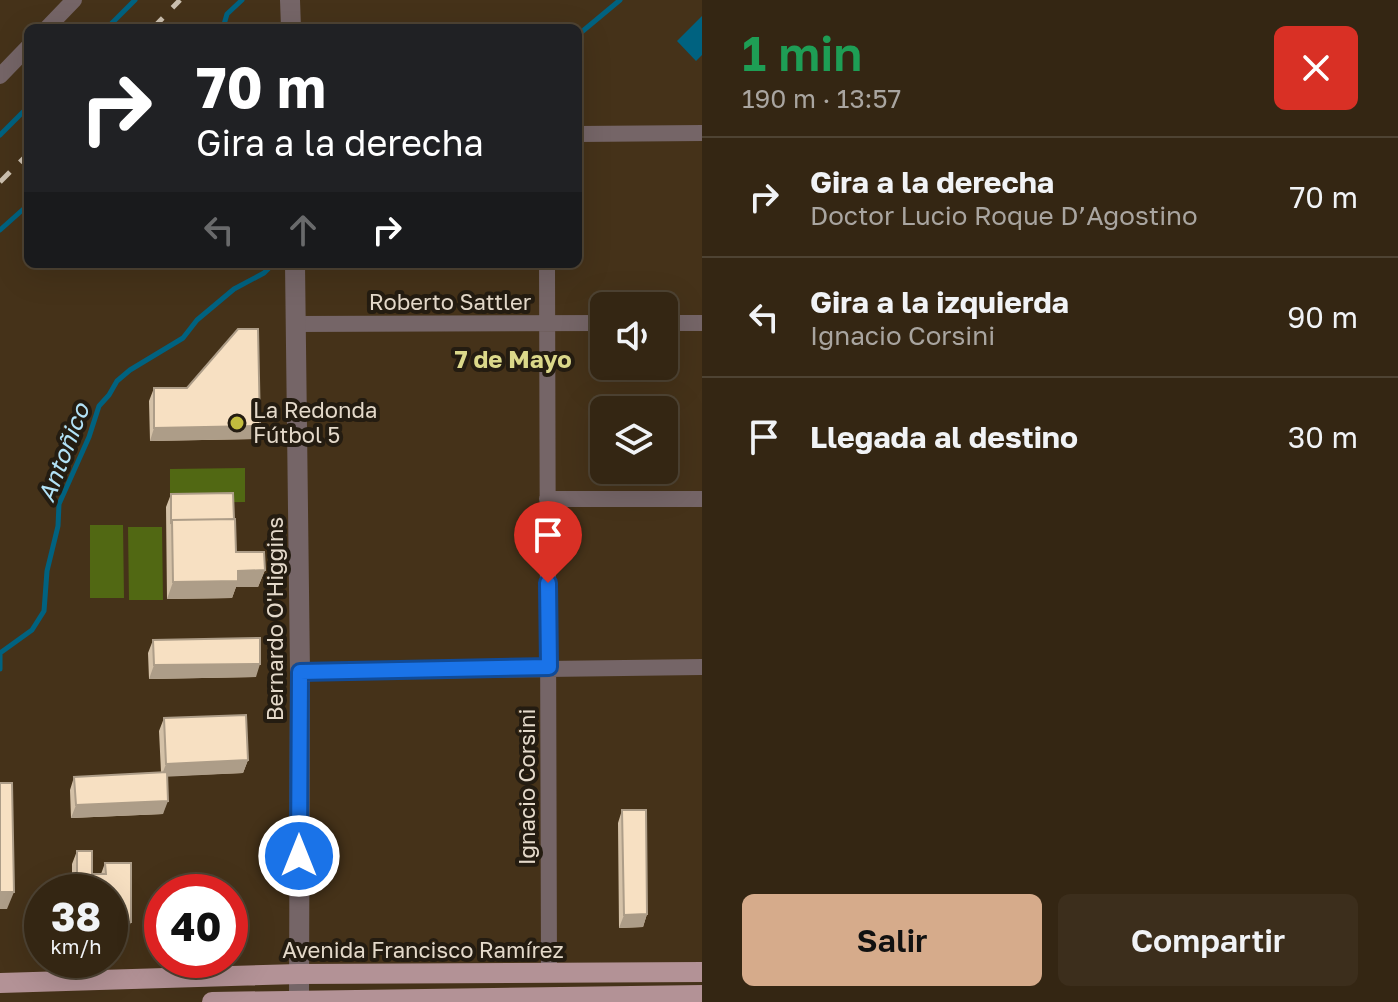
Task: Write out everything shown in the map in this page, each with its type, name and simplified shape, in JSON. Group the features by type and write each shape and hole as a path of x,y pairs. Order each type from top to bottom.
{"main road":[{"name":"Avenida Francisco Ramírez","path":"0,983 298,974 702,972"},
{"name":"Avenida Francisco Ramírez","path":"212,1002 666,998 702,995"}],"street":[{"path":"51,24 74,0"},
{"path":"290,0 291,24"},
{"path":"0,76 24,51"},
{"path":"582,134 702,133"},
{"name":"Bernardo O'Higgins","path":"295,268 300,672 299,1001"},
{"name":"Ignacio Corsini","path":"547,268 549,974"},
{"name":"Roberto Sattler","path":"296,324 590,323"},
{"path":"678,323 702,323"},
{"path":"547,499 702,499"},
{"path":"300,672 702,667"}],"green space":[{"path":"245,468 245,502 170,503 170,469"},
{"path":"90,525 123,525 124,598 90,598"},
{"path":"128,527 162,527 163,600 129,600"}],"water":[{"path":"702,16 702,55 696,61 677,41"}],"building":[{"path":"238,329 258,329 260,426 154,428 154,388 187,388"},
{"path":"233,493 234,519 172,520 171,524 171,494"},
{"path":"235,519 236,552 264,552 265,570 238,571 238,581 173,582 172,520"},
{"path":"260,638 260,664 154,665 153,640"},
{"path":"246,715 248,760 166,764 164,718"},
{"path":"167,772 168,801 76,805 74,777"},
{"path":"0,783 12,783 14,892 0,892"},
{"path":"622,810 646,810 647,914 624,915"},
{"path":"77,851 92,851 92,874 77,874"},
{"path":"105,863 131,863 131,922 128,922 128,874 106,874"}],"waterway":[{"path":"111,24 135,0"},
{"path":"224,24 227,14 242,0"},
{"name":"Antoñico","path":"582,32 620,0"},
{"path":"0,135 24,111"},
{"path":"0,230 24,209"},
{"name":"Antoñico","path":"0,669 0,653 32,630 44,611 47,571 58,526 59,504 89,437 99,406 117,381 130,370 183,338 197,320 234,289 269,268"}],"railway":[{"path":"157,24 180,0"},
{"path":"0,182 24,158"}],"place":[{"name":"La Redonda Fútbol 5","path":"237,423"}],"district":[{"name":"7 de Mayo","path":"513,360"}],"route":[{"path":"299,856 300,672 549,667 548,583"}]}
